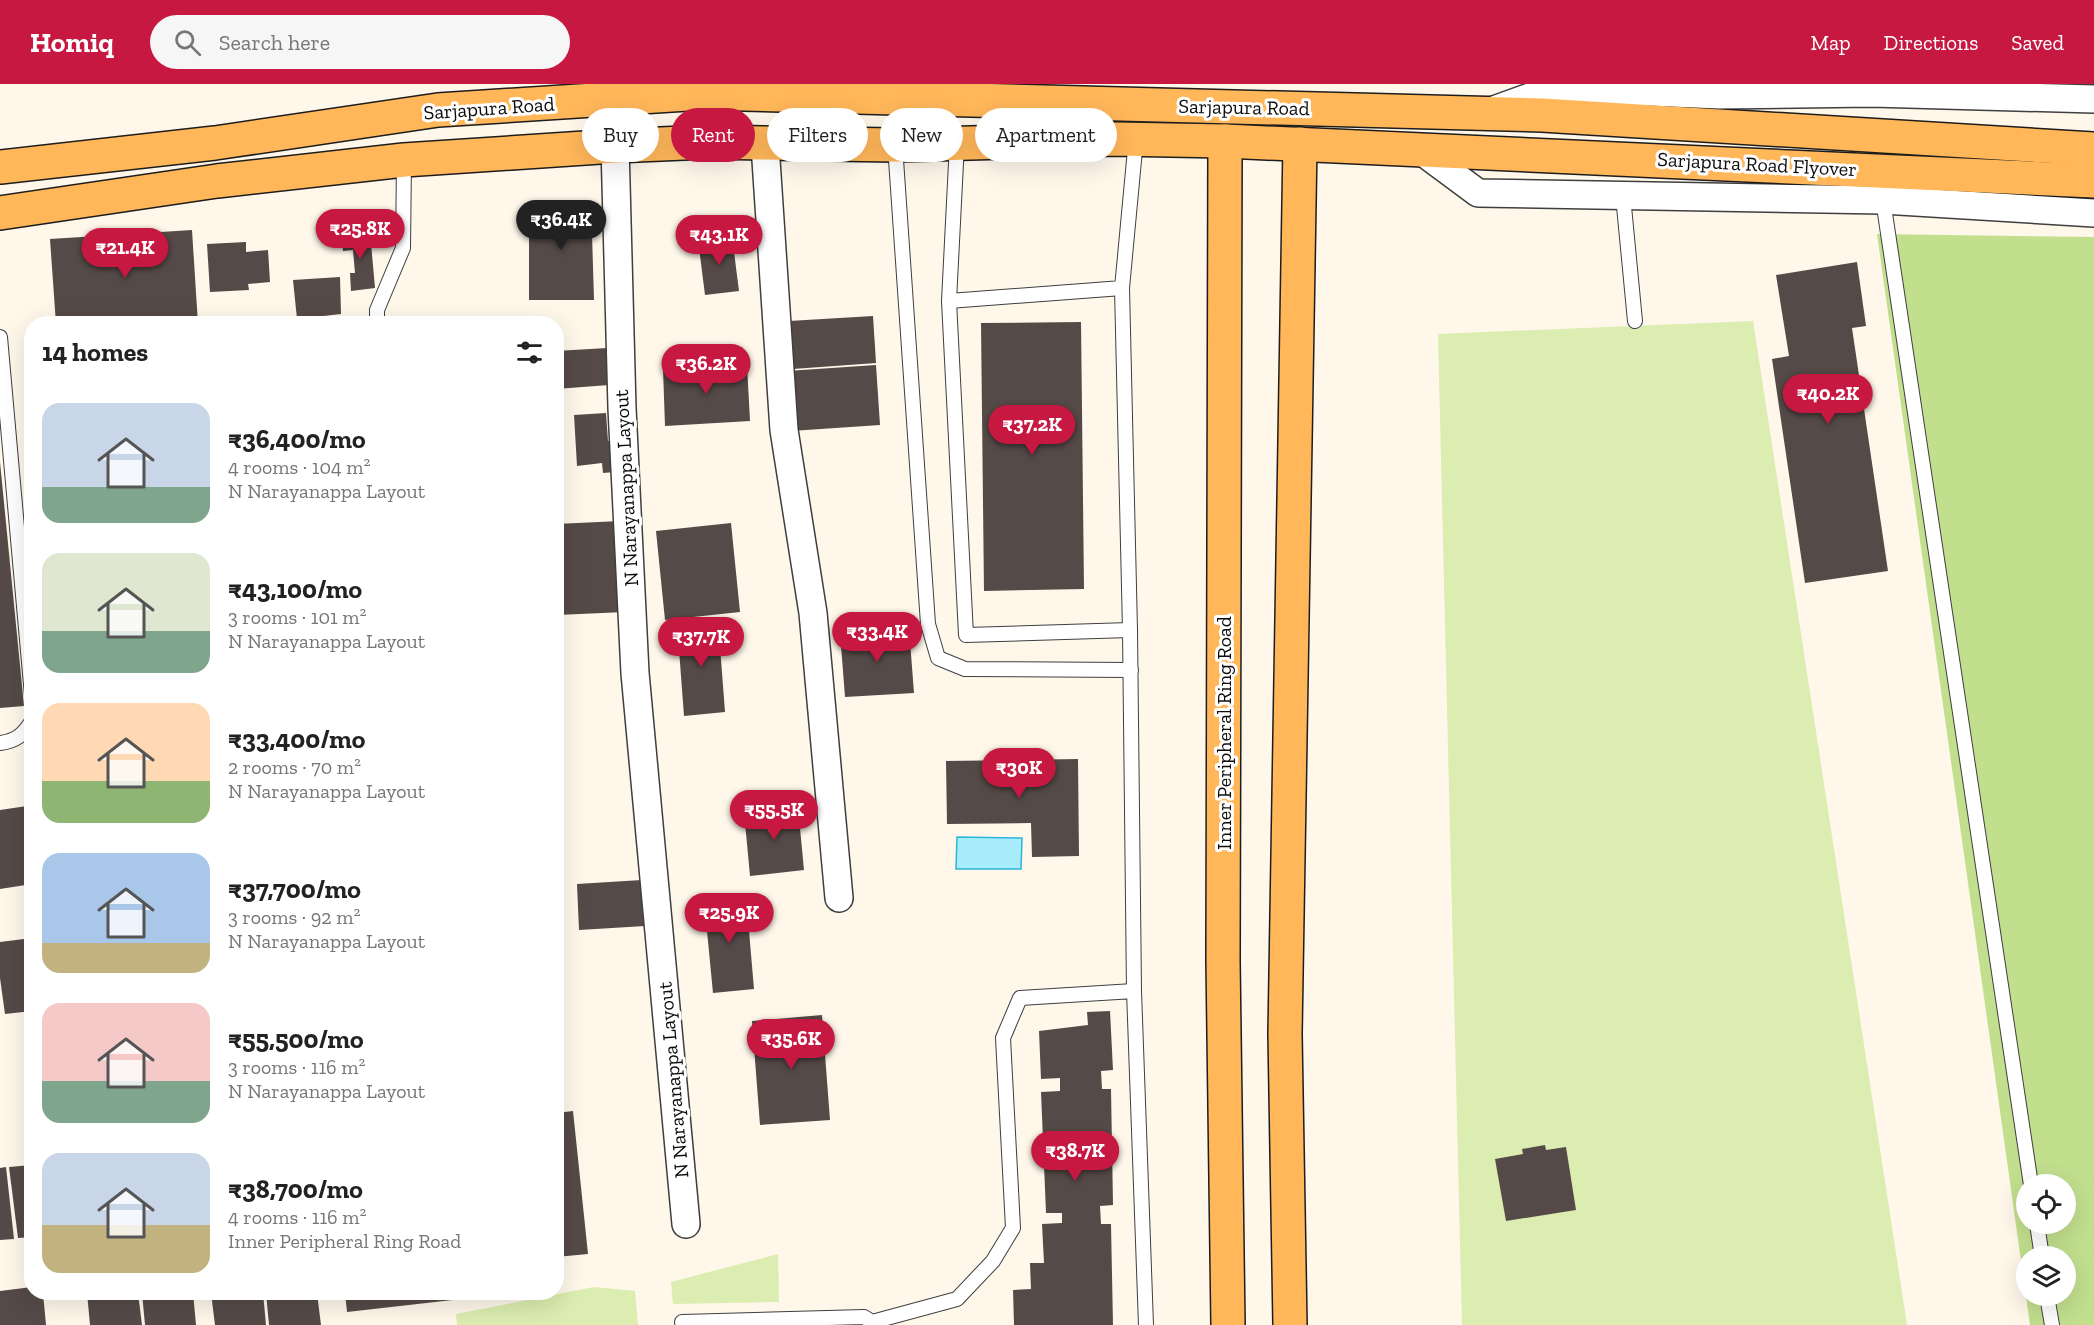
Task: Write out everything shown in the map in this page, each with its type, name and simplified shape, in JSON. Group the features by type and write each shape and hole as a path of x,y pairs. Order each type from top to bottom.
{"main road":[{"name":"Sarjapura Road","path":"0,167 215,143 438,110 703,93 1484,113"},
{"path":"703,93 704,108"},
{"name":"Sarjapura Road Flyover","path":"1484,113 2094,149"},
{"name":"Sarjapura Road","path":"963,143 1136,139 1420,150"},
{"name":"Inner Peripheral Ring Road","path":"1226,141 1223,960 1228,1325"},
{"path":"215,143 217,181"},
{"name":"Sarjapura Road","path":"755,144 880,146"},
{"path":"1290,1325 1285,1034 1300,144"},
{"name":"Sarjapura Road","path":"0,213 217,181 404,160 582,148"},
{"name":"Sarjapura Road Flyover","path":"1420,150 2094,181"}],"street":[{"path":"1484,113 1555,88 1719,95 1872,93 2094,99"},
{"path":"765,145 784,430 813,612 839,898"},
{"path":"1420,150 1478,192 1883,200 2094,213"},
{"name":"N Narayanappa Layout","path":"615,162 622,408 635,673 686,1224"}],"lane":[{"path":"1136,139 1122,288 1131,670 1134,991 1146,1325"},
{"path":"377,316 377,309 403,248 404,160"},
{"path":"896,162 928,624 938,658 965,669 1131,670"},
{"path":"956,162 949,301 966,635 1130,630"},
{"path":"1623,196 1635,321"},
{"path":"1883,200 2029,1174"},
{"path":"949,301 1122,288"},
{"path":"0,337 24,609"},
{"path":"0,743 13,741 24,733"},
{"path":"682,1322 864,1317 872,1322 957,1299 993,1261 1013,1228 1003,1038 1020,998 1134,991"},
{"path":"2049,1306 2052,1325"}],"green space":[{"path":"1877,234 2094,237 2094,1325 2030,1325 2027,1306 2076,1306 2076,1246 2019,1246 2017,1234 2076,1234 2076,1174 2016,1174 2016,1225"},
{"path":"1753,321 1907,1325 1462,1325 1438,334"},
{"path":"778,1254 779,1302 673,1304 671,1282"},
{"path":"594,1287 635,1291 638,1325 457,1325 456,1314 528,1300 564,1300 564,1293"}],"water":[{"path":"957,837 1022,838 1021,869 956,869"}],"building":[{"path":"591,201 594,300 529,300 529,202"},
{"path":"192,230 197,316 55,316 50,239"},
{"path":"370,232 375,288 351,291 350,273 355,273 353,250 343,251 341,235"},
{"path":"732,236 739,291 705,295 698,240"},
{"path":"246,242 246,252 268,250 270,282 248,284 249,290 210,292 207,244"},
{"path":"1857,262 1866,326 1852,328 1888,571 1805,583 1772,359 1789,356 1776,275"},
{"path":"340,277 341,314 297,316 293,280"},
{"path":"873,316 876,363 793,369 789,321"},
{"path":"1081,322 1084,589 984,591 981,323"},
{"path":"607,348 609,385 564,388 564,351"},
{"path":"747,365 750,421 665,426 663,369"},
{"path":"876,365 880,425 791,431 787,371"},
{"path":"606,413 608,441 613,440 615,472 603,473 602,463 577,466 574,415"},
{"path":"0,462 24,706 0,708"},
{"path":"620,521 625,612 564,615 564,524"},
{"path":"731,523 740,612 665,620 656,531"},
{"path":"718,620 725,712 684,716 677,623"},
{"path":"909,628 914,693 845,697 840,633"},
{"path":"1078,759 1079,856 1032,857 1031,823 947,824 946,761"},
{"path":"24,806 24,885 0,889 0,810"},
{"path":"798,807 804,870 750,876 744,812"},
{"path":"642,880 645,926 579,930 577,884"},
{"path":"746,896 754,989 713,993 704,900"},
{"path":"24,939 24,1012 5,1014 0,978 0,942"},
{"path":"1110,1011 1113,1070 1101,1071 1102,1089 1111,1089 1113,1205 1100,1206 1101,1224 1111,1224 1113,1325 1014,1325 1013,1290 1031,1289 1030,1263 1044,1263 1042,1224 1062,1223 1062,1213 1046,1213 1041,1092 1060,1091 1060,1078 1041,1079 1039,1031 1088,1025 1087,1012"},
{"path":"822,1015 830,1120 760,1125 752,1021"},
{"path":"573,1111 588,1254 564,1256 564,1112"},
{"path":"1545,1145 1546,1150 1566,1147 1576,1210 1506,1221 1495,1159 1523,1154 1522,1149"},
{"path":"24,1166 24,1238 18,1238 9,1167"},
{"path":"6,1167 14,1239 0,1240 0,1168"},
{"path":"24,1288 24,1300 44,1300 46,1325 0,1325 0,1291"},
{"path":"88,1300 139,1300 142,1325 90,1325"},
{"path":"143,1300 194,1300 196,1325 145,1325"},
{"path":"212,1300 264,1300 266,1325 215,1325"},
{"path":"267,1300 318,1300 321,1325 269,1325"},
{"path":"346,1300 453,1300 347,1312"}]}
